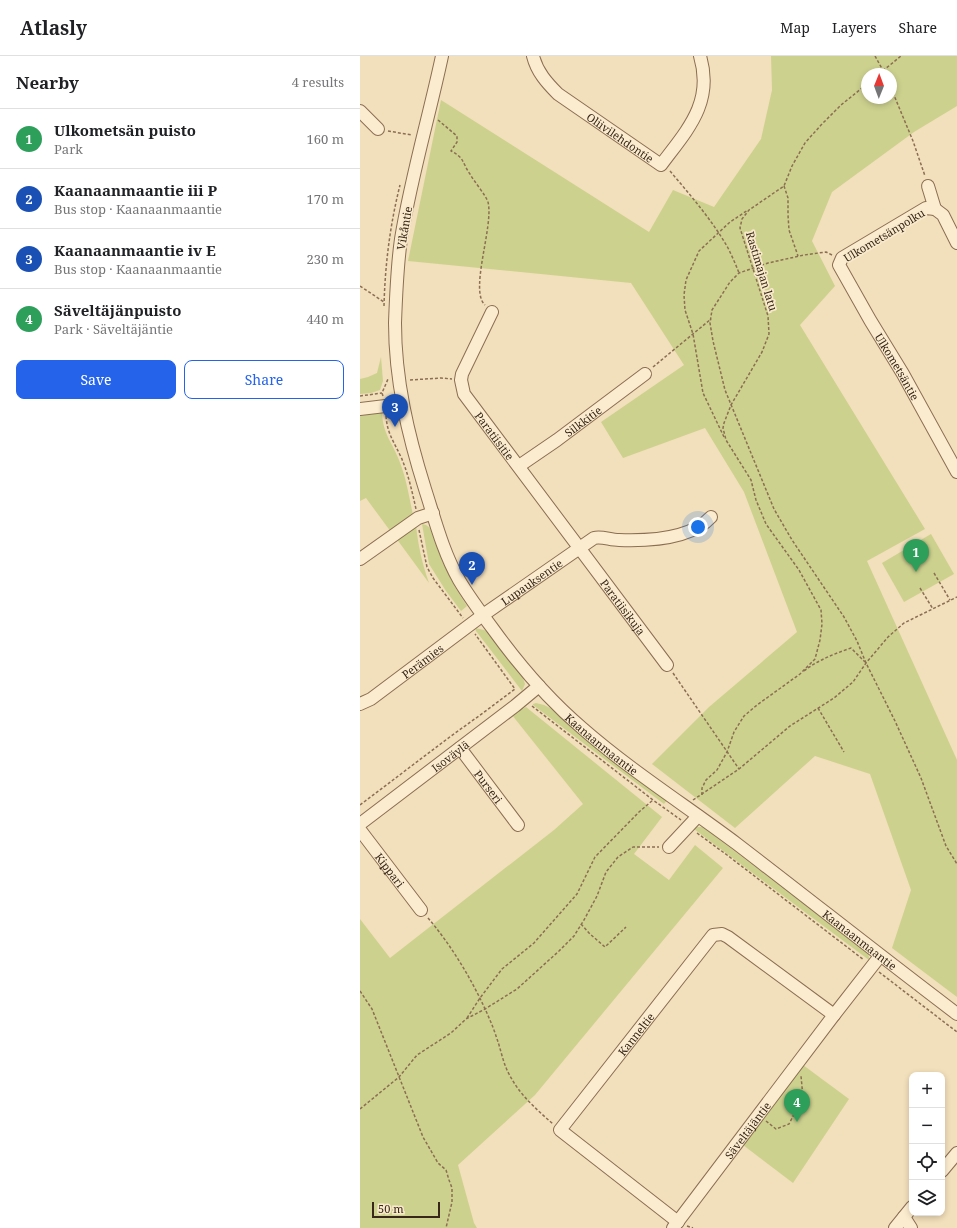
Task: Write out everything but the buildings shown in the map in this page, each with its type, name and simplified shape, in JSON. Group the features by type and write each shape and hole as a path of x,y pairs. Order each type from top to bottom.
{"street":[{"name":"Vikåntie","path":"402,404 393,380 398,268 406,210 442,56"},
{"name":"Oliivilehdontie","path":"533,56 544,80 558,94 660,165 698,111 703,97 704,82 704,70 700,56"},
{"path":"360,111 378,130"},
{"path":"928,186 935,209"},
{"name":"Ulkometsänpolku","path":"840,261 842,258 926,208 935,209 943,215 957,243"},
{"name":"Ulkometsäntie","path":"840,261 839,265 903,374 957,472"},
{"path":"461,380 466,364 492,312"},
{"name":"Silkkitie","path":"519,466 557,440 645,374"},
{"name":"Paratiisitie","path":"461,380 464,394 580,547"},
{"path":"360,408 402,404"},
{"name":"Kaanaanmaantie","path":"402,404 417,463 442,542 453,568 483,615 508,649 539,686 582,728 608,750 736,844 957,1014"},
{"path":"360,560 418,518 433,513"},
{"name":"Lupauksentie","path":"483,615 594,538 599,537 616,540 640,541 673,537 706,523 711,517"},
{"name":"Paratiisikuja","path":"580,547 667,665"},
{"name":"Perämies","path":"360,704 371,699 483,615"},
{"name":"Isoväylä","path":"360,824 539,686"},
{"name":"Purseri","path":"460,748 518,825"},
{"path":"669,847 698,816"},
{"name":"Kippari","path":"360,830 421,910"},
{"name":"Kanneltie","path":"560,1130 713,935 722,934 728,937 834,1015"},
{"name":"Säveltäjäntie","path":"676,1225 880,956"},
{"path":"560,1130 676,1225"},
{"path":"945,1168 957,1154"},
{"path":"895,1228 909,1211"},
{"path":"904,1217 911,1228"}],"path":[{"path":"875,56 881,68"},
{"path":"887,68 901,56"},
{"path":"798,256 789,230 788,198 784,186 792,166 805,144 841,105 861,89"},
{"path":"897,102 913,140 928,186"},
{"path":"437,120 457,136 457,142 451,151 460,156 468,172 488,201 489,222 480,276 479,296 482,302 492,312"},
{"path":"378,130 412,135"},
{"path":"663,162 704,212 718,232 739,273"},
{"name":"Rastimajan latu","path":"702,795 702,788 706,780 717,770 727,752 734,732 744,716 800,674 815,659 820,640 822,624 821,610 799,570 766,524 756,500 751,480 726,440 723,428 731,405 762,352 768,334 768,316 740,228 742,219 749,210 784,186"},
{"path":"726,440 703,393 693,334 685,310 684,295 686,280 699,251 730,222 749,210"},
{"path":"840,261 836,256 826,252 798,256 768,263 739,273 730,282 712,310 710,320 713,341 725,390 774,510 792,540 844,617 857,641 921,778 946,846 957,864"},
{"path":"360,286 384,302"},
{"path":"645,374 710,320"},
{"path":"393,380 441,378 461,380"},
{"path":"360,396 382,393"},
{"path":"934,574 950,600"},
{"path":"920,588 933,609"},
{"path":"693,800 739,769 790,726 834,698 853,682 866,663 888,637 904,623 957,597"},
{"path":"800,674 813,664 833,654 851,648 866,663"},
{"path":"667,665 739,769"},
{"path":"523,699 539,713 688,827 728,855 957,1032"},
{"path":"818,708 844,752"},
{"path":"360,1110 399,1077 417,1055 451,1033 466,1019 502,969 534,943 577,894 595,857 639,812 653,800"},
{"path":"466,1019 517,989 574,936 597,896 606,872 618,857 633,847 669,847"},
{"path":"421,910 441,933 480,998 497,1037 508,1072 516,1085 524,1097 560,1130"},
{"path":"582,924 590,934 605,947 626,927"},
{"path":"360,991 372,1009 423,1138 438,1163 446,1170 452,1188 452,1202 446,1228"},
{"path":"759,1115 776,1129 789,1124 803,1097 799,1061"}],"green space":[{"path":"771,56 957,56 957,106 914,132 832,192 812,241 835,286 800,325 925,529 867,561 957,760 957,997 892,948 911,890 870,774 815,756 735,828 652,764 709,707 797,632 744,492 705,428 623,458 601,422 684,365 631,283 408,261 441,100 649,232 673,190 714,207 761,139 772,90"},
{"path":"381,357 383,381 380,390 360,394 360,379 377,373"},
{"path":"382,413 384,427 404,473 413,515 391,532 366,498 360,501 360,416"},
{"path":"422,524 430,528 442,561 455,587 467,606 461,611 429,564"},
{"path":"416,525 424,568 429,583 396,538"},
{"path":"931,534 954,574 904,602 882,563"},
{"path":"475,628 490,633 522,675 525,684 522,691 476,631"},
{"path":"536,703 550,708 668,799 664,804 533,705"},
{"path":"526,707 662,817 634,854 669,880 695,845 723,868 535,1095 458,1165 474,1223 477,1228 360,1228 360,919 390,958 554,830 583,804 512,715"},
{"path":"697,827 703,827 868,953 869,960 694,829"},
{"path":"803,1065 849,1099 793,1183 743,1145"}],"place":[{"name":"Kaanaanmaantie iv E","path":"395,427"},
{"name":"Ulkometsän puisto","path":"916,572"},
{"name":"Kaanaanmaantie iii P","path":"472,585"},
{"name":"Säveltäjänpuisto","path":"797,1122"}]}
